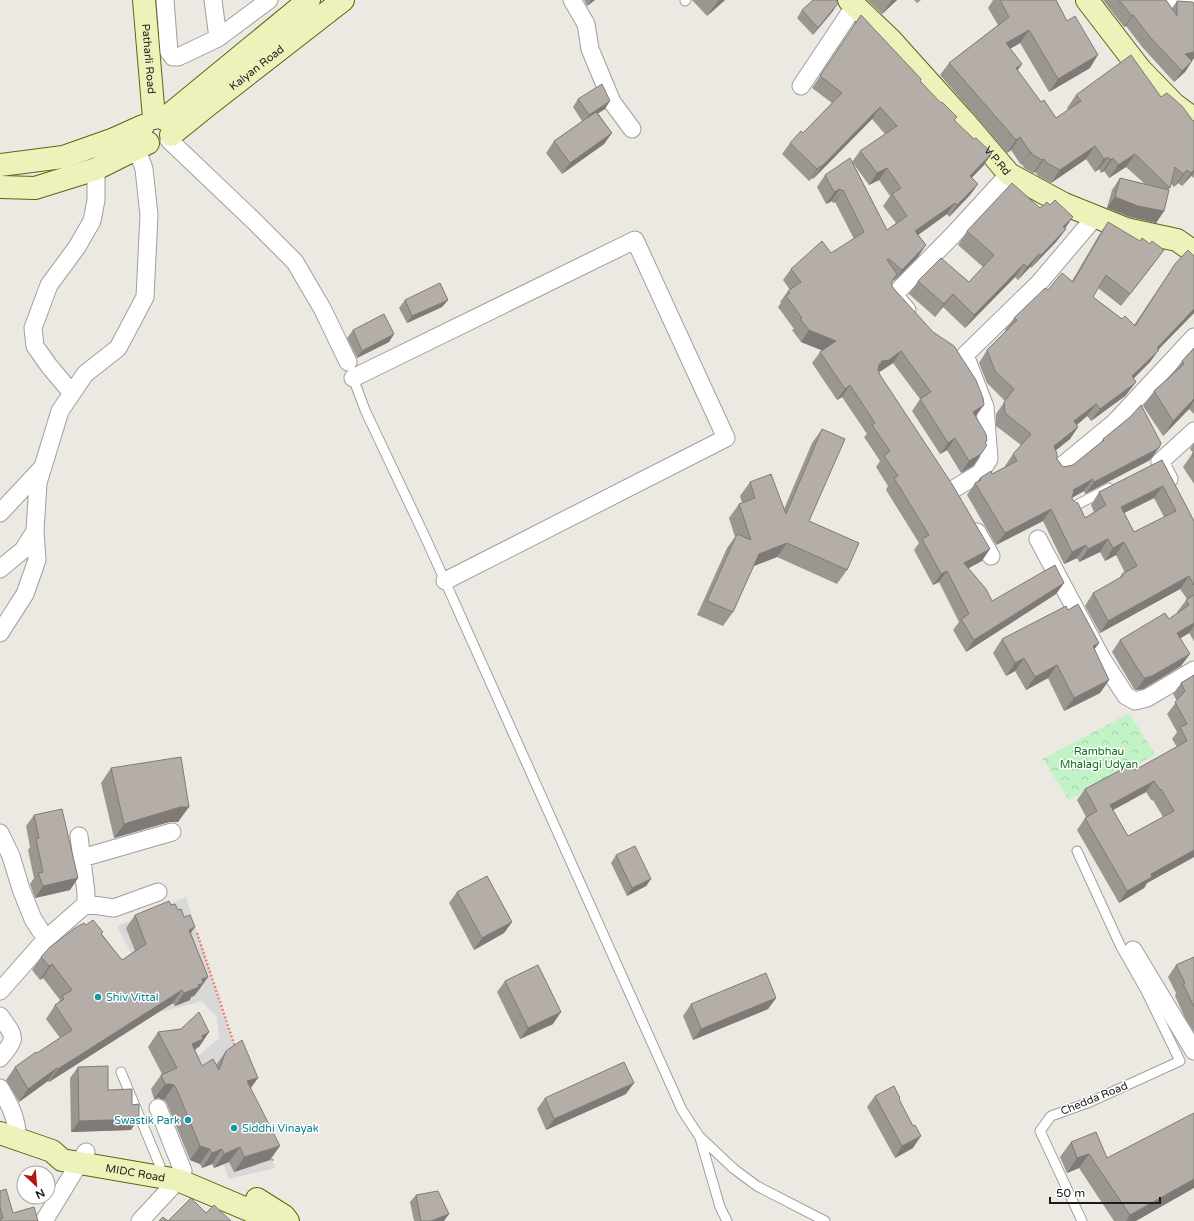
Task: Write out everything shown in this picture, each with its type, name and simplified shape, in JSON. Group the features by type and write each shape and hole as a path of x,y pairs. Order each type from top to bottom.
{"street":[{"name":"Patharli Road","path":"144,0 152,133"},
{"path":"164,0 169,52 173,57 178,57 218,38 269,0"},
{"path":"213,0 218,38"},
{"name":"Kalyan Road","path":"0,165 63,157 152,133 309,0"},
{"name":"Kalyan Road","path":"0,187 35,188 96,169 152,133 219,96 343,0"},
{"path":"572,0 586,24 590,49 612,102 632,129"},
{"path":"1087,0 1140,69 1174,104 1194,118"},
{"path":"1167,0 1172,3 1189,3 1193,0"},
{"path":"801,86 852,3"},
{"name":"V.P.Rd","path":"852,3 891,40 1009,174 1064,204 1126,229 1177,240 1194,252"},
{"path":"0,633 25,594 37,560 35,532 38,483 60,411 85,374 118,348 145,297 149,215 144,169 152,133 254,220 295,262 323,310 348,362"},
{"path":"72,393 49,366 35,346 33,328 49,285 77,247 92,221 96,200 96,169"},
{"path":"918,321 894,295 953,235 1009,174"},
{"path":"990,556 956,496 980,473 989,459 985,407 957,351 1040,283 1095,217"},
{"path":"353,378 635,240 726,438 445,581"},
{"path":"1058,469 1114,422 1194,337"},
{"path":"1177,495 1156,464 1194,431"},
{"path":"0,513 44,466"},
{"path":"0,569 23,550 35,532"},
{"path":"1038,539 1102,659 1126,696 1135,700 1147,698 1193,672"},
{"path":"82,858 172,832"},
{"path":"0,833 11,856 21,889 33,919 46,939"},
{"path":"0,991 46,939 86,904 79,836"},
{"path":"86,904 114,908 158,892"},
{"path":"1133,950 1194,1051"},
{"path":"0,1016 12,1034 13,1040 0,1058"},
{"path":"0,1088 16,1121 9,1136"},
{"path":"140,1221 170,1173 158,1108"},
{"name":"MIDC Road","path":"9,1136 52,1151 62,1160 83,1157 170,1173 259,1214 284,1216 288,1221"},
{"path":"44,1221 83,1157"}],"lane":[{"path":"348,362 365,410 445,581 682,1110 699,1136 734,1169 757,1186 826,1221"},
{"path":"1069,509 1117,484"},
{"name":"Chedda Road","path":"1077,851 1120,945 1146,991 1180,1061 1090,1102 1051,1116 1040,1131 1082,1221"},
{"path":"121,1072 170,1173"},
{"path":"699,1136 720,1207 727,1221"}],"path":[{"path":"197,933 235,1049"},
{"path":"270,1154 273,1162"}],"shaded area":[{"path":"186,897 221,1008 275,1168 229,1179 187,1065 219,1038 217,1017 202,1001 162,1012 117,926"}],"green space":[{"name":"Rambhau Mhalagi Udyan","path":"1129,713 1155,755 1069,800 1043,759"}],"building":[{"path":"813,0 836,0 838,3 818,28 802,10"},
{"path":"1000,0 1056,0 1067,21 1075,16 1098,55 1058,79 1029,30 1006,43 1022,64 1016,68 1041,102 1044,100 1056,118 1081,101 1076,95 1131,55 1161,97 1167,93 1182,106 1193,121 1194,120 1194,170 1191,173 1187,170 1183,174 1175,167 1170,188 1135,154 1118,165 1113,158 1110,160 1108,157 1104,159 1095,146 1060,170 1047,163 1044,159 1042,160 1033,155 1020,137 1016,140 949,63 1009,17"},
{"path":"1119,0 1166,0 1177,16 1177,1 1193,2 1194,52 1185,54 1192,61 1182,71 1150,37"},
{"path":"861,15 921,79 920,81 957,117 954,120 974,139 976,138 992,153 970,176 978,184 957,205 955,203 915,231 926,245 902,270 889,259 887,260 897,274 892,281 892,286 933,332 954,346 976,380 984,405 973,412 986,434 987,441 985,442 987,445 981,454 969,461 955,438 948,443 920,399 931,392 901,351 889,360 882,361 878,370 952,484 990,549 964,563 986,589 992,601 1055,565 1064,583 974,640 961,619 969,614 947,571 941,574 922,539 929,535 894,478 898,476 884,456 890,451 872,425 875,423 850,385 845,389 820,352 836,341 809,330 800,319 802,318 786,296 790,293 788,291 801,282 791,269 822,241 831,253 864,232 843,190 842,191 840,189 834,192 825,175 850,158 887,230 907,216 892,194 901,188 887,168 877,173 860,151 897,126 880,107 821,167 820,166 817,169 790,143 801,131 803,133 842,93 820,76"},
{"path":"602,84 610,101 589,115 578,99"},
{"path":"596,112 612,133 570,163 554,141"},
{"path":"1120,178 1169,190 1164,211 1138,206 1115,197"},
{"path":"1012,183 1040,208 1047,202 1050,205 1055,200 1073,217 1063,227 1066,229 1041,255 1039,254 1027,267 1024,264 974,315 953,294 944,304 918,281 941,258 969,282 994,255 967,231"},
{"path":"1108,222 1140,241 1142,238 1150,244 1152,241 1164,250 1130,294 1106,275 1093,297 1122,319 1125,316 1135,326 1175,264 1188,250 1194,256 1194,309 1157,348 1159,350 1132,376 1136,382 1134,384 1100,409 1096,404 1074,421 1078,427 1054,446 1057,459 1063,467 1073,465 1104,440 1103,439 1130,417 1141,405 1161,443 1159,448 1094,482 1093,479 1073,490 1074,492 1072,499 1078,503 1085,518 1106,505 1099,492 1162,460 1194,521 1194,585 1189,576 1108,621 1093,593 1123,576 1122,574 1137,566 1124,542 1113,548 1108,539 1088,549 1086,545 1072,552 1051,509 1005,533 975,483 991,471 992,474 1017,461 1013,454 1031,434 1005,413 1004,402 1014,389 995,371 987,350 1017,320 1014,318 1045,288 1048,290 1062,273 1073,282","holes":["1163,486 1176,511 1134,532 1121,507"]},
{"path":"440,283 448,300 412,316 405,300"},
{"path":"384,314 394,334 362,351 353,330"},
{"path":"1194,348 1194,399 1173,421 1154,391 1184,364 1182,361"},
{"path":"822,429 845,439 809,521 859,543 847,570 787,543 759,554 733,612 707,601 737,534 751,540 739,504 755,498 750,482 771,474 786,514"},
{"path":"1194,595 1194,623 1177,633 1190,654 1152,676 1145,678 1143,677 1120,640 1165,613 1169,619 1189,605 1186,600"},
{"path":"1078,604 1099,643 1093,646 1109,680 1074,698 1057,665 1035,677 1024,658 1015,663 1002,639 1066,606 1068,610"},
{"path":"1194,675 1194,850 1151,874 1152,877 1127,891 1085,818 1097,811 1085,789 1132,764 1135,770 1187,741 1180,727 1187,724 1175,702 1185,691 1181,683","holes":["1154,781 1160,790 1161,789 1174,811 1128,836 1110,805"]},
{"path":"181,757 189,807 180,807 124,824 111,768"},
{"path":"62,809 78,878 43,886 38,873 43,872 36,839 39,838 34,815"},
{"path":"635,846 651,879 632,888 616,855"},
{"path":"487,876 512,922 482,938 457,892"},
{"path":"169,901 171,905 175,904 178,910 181,909 184,917 190,915 195,927 189,930 208,977 202,979 203,983 198,985 199,987 184,993 182,990 58,1069 57,1068 28,1089 15,1067 72,1030 55,1005 64,999 62,996 72,990 52,964 49,966 41,957 50,947 75,928 84,923 86,925 93,920 103,932 101,934 122,960 146,944 135,915"},
{"path":"1194,957 1194,1007 1176,965"},
{"path":"538,965 561,1012 528,1028 505,981"},
{"path":"766,973 776,998 701,1029 691,1004"},
{"path":"199,1012 209,1032 202,1036 203,1039 192,1044 202,1066 213,1059 219,1070 226,1051 242,1040 258,1078 247,1081 280,1146 244,1157 240,1147 224,1154 222,1149 212,1153 210,1149 200,1146 177,1090 174,1085 165,1084 161,1075 177,1068 158,1032 181,1029"},
{"path":"624,1062 634,1083 554,1119 545,1098"},
{"path":"108,1066 108,1090 132,1089 132,1105 139,1104 139,1119 79,1121 78,1067"},
{"path":"894,1086 913,1126 915,1125 921,1136 902,1146 875,1096"},
{"path":"1194,1113 1194,1179 1130,1215 1089,1154 1077,1158 1071,1142 1096,1132 1107,1158"},
{"path":"6,1189 13,1213 34,1207 38,1221 0,1221 0,1219 3,1218 0,1207 0,1191"},
{"path":"438,1191 449,1214 431,1221 421,1221 416,1195"},
{"path":"191,1198 206,1213 214,1205 231,1221 168,1221"},
{"path":"163,1217 168,1221 159,1221"}],"place":[{"name":"Shiv Vittal","path":"98,997"},
{"name":"Swastik Park","path":"188,1120"},
{"name":"Siddhi Vinayak","path":"234,1128"}]}
